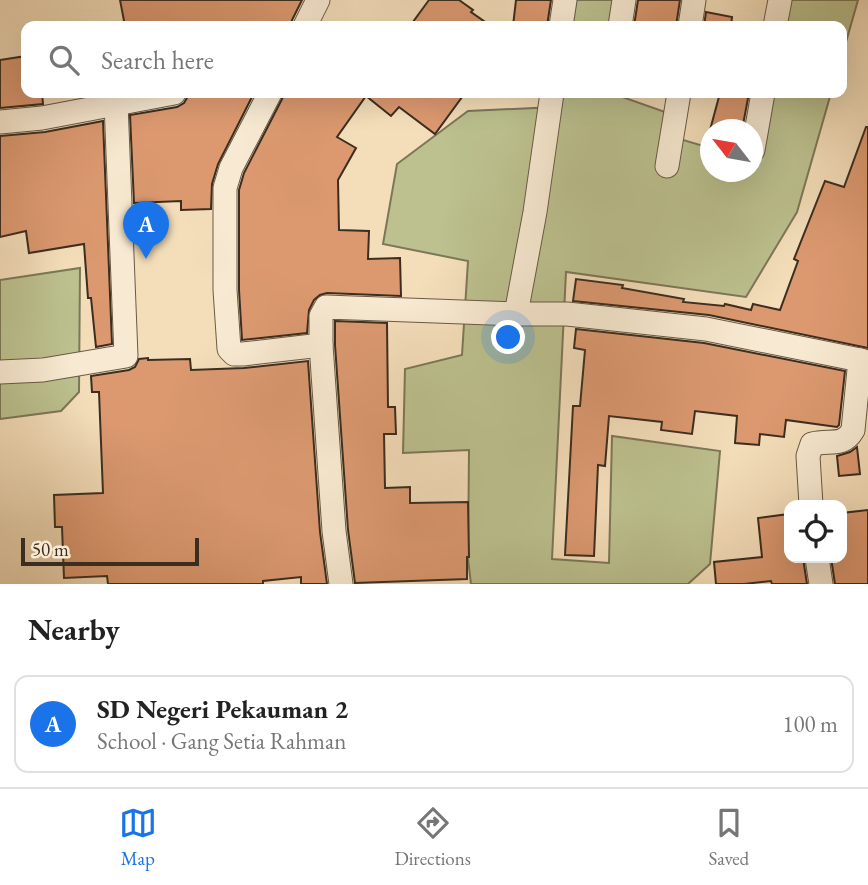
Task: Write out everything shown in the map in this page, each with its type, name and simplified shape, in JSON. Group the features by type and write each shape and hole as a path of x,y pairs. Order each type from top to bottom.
{"street":[{"path":"308,21 318,0"},
{"path":"562,21 565,0"},
{"path":"621,21 624,0"},
{"path":"691,21 694,0"},
{"path":"776,21 780,0"},
{"path":"0,122 42,118 145,98"},
{"path":"264,98 231,168 225,188 225,290 229,349 234,354 243,354 321,345"},
{"path":"516,314 535,212 551,98"},
{"path":"667,166 678,98"},
{"path":"758,119 762,98"},
{"path":"0,372 43,370 126,356 116,103"},
{"path":"341,584 334,531 321,345 321,316 329,307 567,314 706,329 864,361 853,430 849,437 843,441 812,444 808,456 811,500"},
{"path":"818,563 821,584"}],"green space":[{"path":"569,0 615,0 611,21 566,21"},
{"path":"784,0 858,0 847,38 847,21 780,21"},
{"path":"556,98 625,98 668,113 683,140 700,145 700,182 763,182 763,119 760,119 764,98 830,98 797,212 746,297 566,272 552,559 609,563 612,436 720,451 710,564 688,584 471,584 468,559 469,450 403,453 405,369 462,355 468,261 383,244 397,164 468,111 555,107"},
{"path":"80,268 79,392 61,411 0,419 0,280"}],"building":[{"path":"120,0 302,0 292,21 124,21"},
{"path":"429,0 459,0 484,21 414,21"},
{"path":"516,0 551,0 548,21 514,21"},
{"path":"638,0 680,0 677,21 635,21"},
{"path":"706,12 732,17 732,21 705,21"},
{"path":"21,57 21,98 42,98 43,104 0,108 0,60"},
{"path":"187,98 251,98 218,164 212,184 211,209 181,210 181,201 134,203 130,115 177,107"},
{"path":"365,98 337,137 356,148 338,180 339,230 369,231 368,259 400,258 401,296 327,293 314,300 309,310 307,333 242,340 239,190 244,173 282,99"},
{"path":"368,98 461,98 435,134 399,107 391,116"},
{"path":"719,98 748,98 744,119 713,119"},
{"path":"103,121 112,344 96,347 91,298 88,298 84,244 29,253 26,231 0,237 0,136 45,132"},
{"path":"866,127 868,348 709,315 573,301 576,279 623,285 622,288 684,299 683,302 725,304 751,310 753,304 780,310 798,261 794,259 825,181 844,187"},
{"path":"335,321 387,323 388,407 395,407 396,434 384,434 385,488 410,487 410,503 468,502 467,579 355,583 348,530"},
{"path":"576,329 704,343 845,371 839,425 837,427 786,420 784,437 760,434 759,445 735,443 737,416 695,411 692,434 661,430 662,422 609,416 605,466 598,465 594,556 565,555 573,406 580,406 585,350 574,348"},
{"path":"139,359 190,359 191,370 308,361 320,532 327,584 301,584 301,577 263,581 263,584 108,584 107,576 64,578 62,527 55,527 54,495 103,493 99,392 92,392 91,376 129,370 135,367"},
{"path":"857,447 860,474 839,476 837,456"},
{"path":"868,510 868,584 835,584 832,563 847,563 847,512"},
{"path":"784,515 784,563 804,563 807,584 772,584 771,581 716,584 714,562 762,557 758,518"}],"place":[{"name":"SD Negeri Pekauman 2","path":"146,259"}]}
